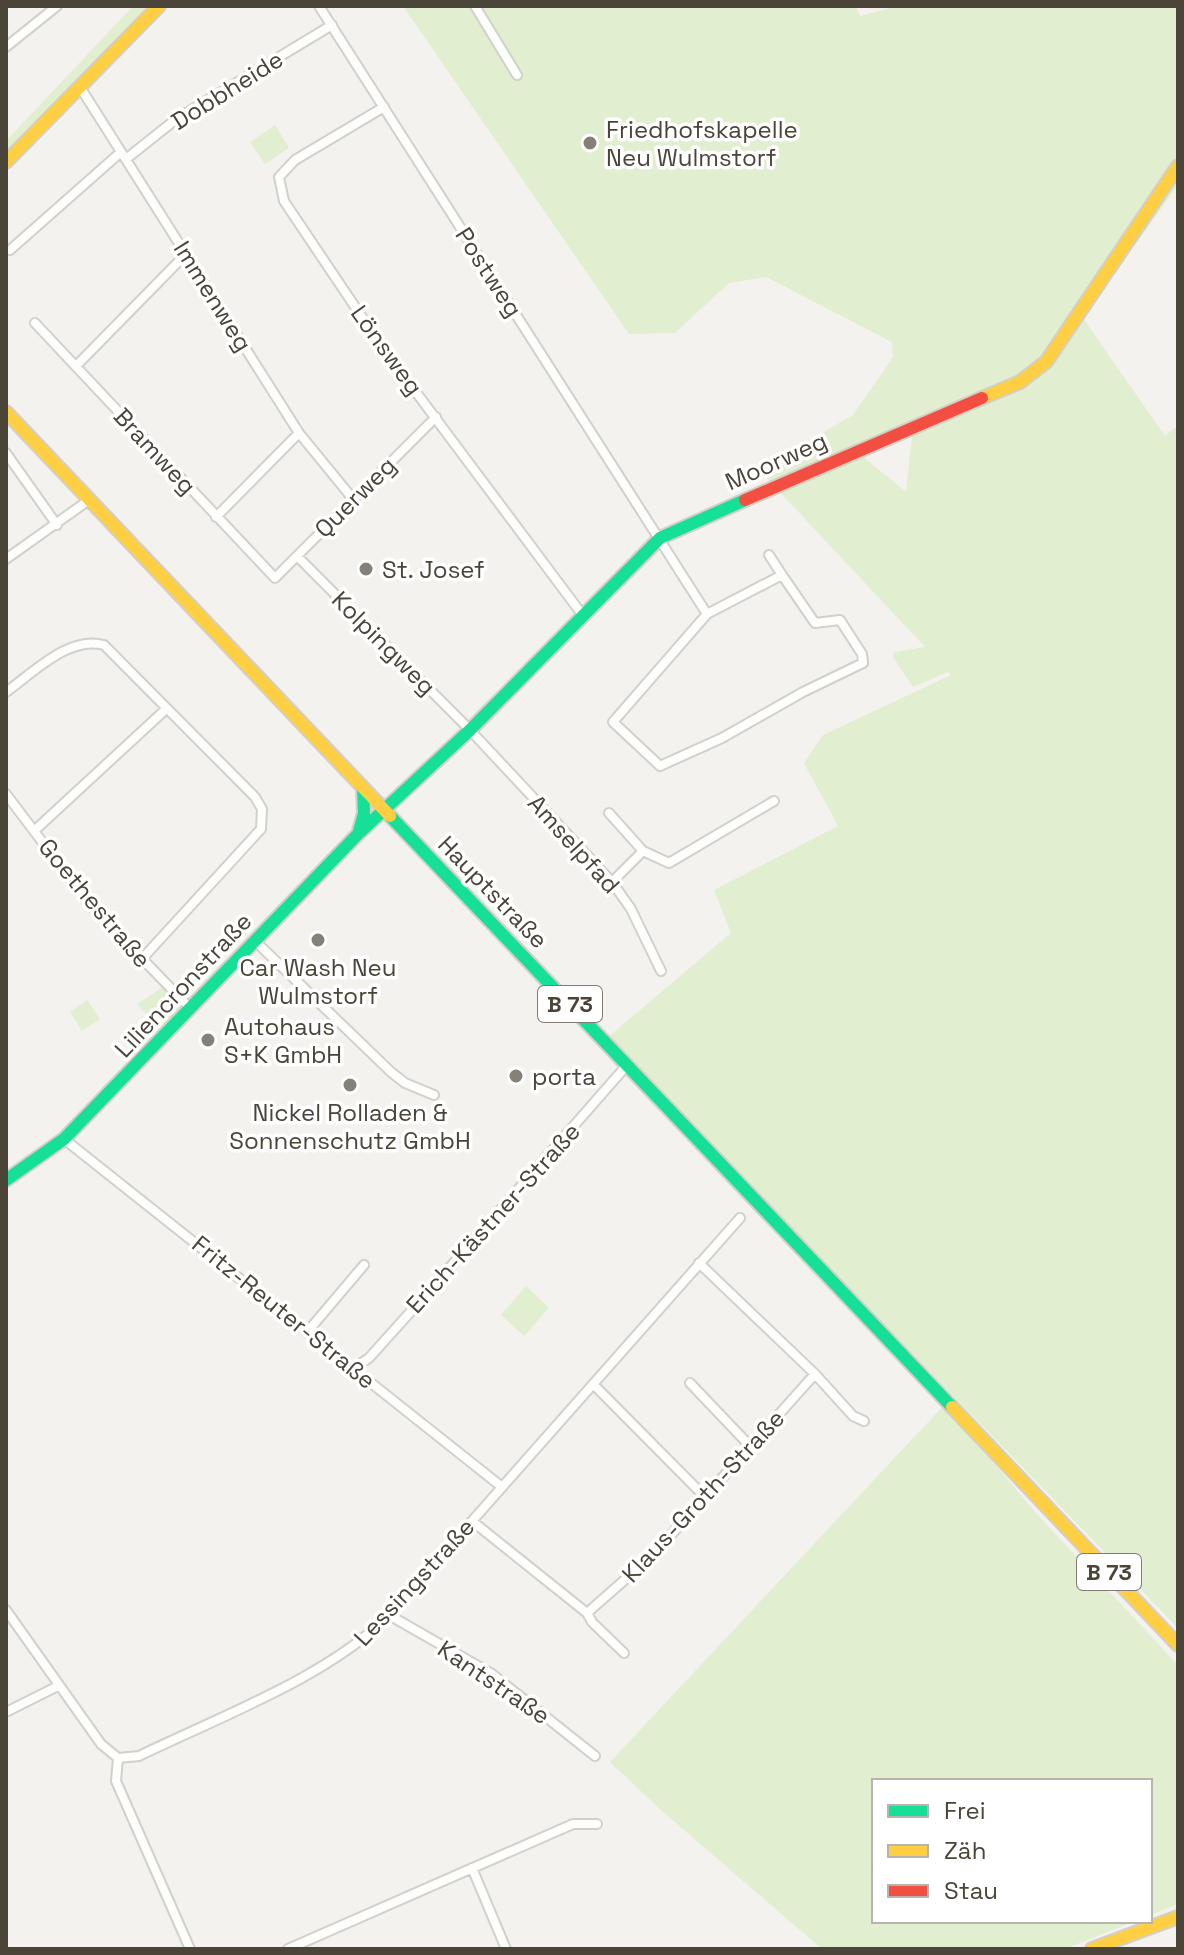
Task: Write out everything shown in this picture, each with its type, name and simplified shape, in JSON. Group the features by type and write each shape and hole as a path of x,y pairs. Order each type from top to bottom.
{"main road":[{"path":"6,162 159,6"},
{"name":"Moorweg","path":"383,809 470,730 660,538 855,450 1020,382 1046,362 1178,166"},
{"name":"Hauptstraße","path":"6,412 1178,1645"},
{"path":"358,834 364,813 363,788"},
{"name":"Liliencronstraße","path":"6,1180 64,1139 383,809"},
{"path":"1092,1949 1178,1917"}],"street":[{"path":"6,47 57,6"},
{"name":"Postweg","path":"319,6 707,614"},
{"path":"475,6 517,75"},
{"name":"Dobbheide","path":"10,250 124,156 175,120 332,25"},
{"name":"Immenweg","path":"80,87 299,433 353,499"},
{"name":"Lönsweg","path":"384,107 295,160 279,177 284,201 380,344 584,617"},
{"path":"76,366 187,253"},
{"name":"Bramweg","path":"35,323 275,578"},
{"name":"Querweg","path":"275,578 436,417"},
{"path":"216,517 299,433"},
{"path":"6,453 57,525"},
{"path":"6,559 89,500"},
{"path":"613,722 660,766 722,738 769,710 863,663 862,654 840,620 815,623 769,555"},
{"name":"Kolpingweg","path":"297,556 470,730"},
{"path":"605,732 707,614 782,575"},
{"path":"6,692 70,648 95,642 104,645 165,710 255,797 262,809 261,829 141,960"},
{"path":"34,831 165,710"},
{"name":"Amselpfad","path":"470,730 612,882 631,909 661,971"},
{"name":"Goethestraße","path":"6,794 90,905 190,1008"},
{"path":"609,813 643,851 669,863 774,801"},
{"path":"612,882 643,851"},
{"path":"255,941 391,1072 405,1083 434,1095"},
{"name":"Erich-Kästner-Straße","path":"354,1368 369,1358 628,1064"},
{"name":"Fritz-Reuter-Straße","path":"64,1139 502,1487"},
{"name":"Lessingstraße","path":"118,1758 139,1756 327,1664 364,1641 740,1218"},
{"path":"699,1263 815,1374 853,1416 864,1421"},
{"path":"308,1331 364,1265"},
{"name":"Klaus-Groth-Straße","path":"587,1613 653,1555 815,1374"},
{"path":"690,1383 751,1447"},
{"path":"593,1384 706,1498"},
{"path":"472,1521 587,1613 592,1622 624,1653"},
{"path":"6,1610 101,1744 118,1758 116,1781 190,1949"},
{"name":"Kantstraße","path":"389,1615 492,1674 595,1756"},
{"path":"6,1712 58,1686"},
{"path":"288,1949 573,1824 597,1824"},
{"path":"472,1868 506,1949"}],"green space":[{"path":"133,6 150,6 6,153 6,141"},
{"path":"403,6 855,6 860,16 898,6 1178,6 1178,185 1083,318 1165,436 1178,425 1178,1628 607,1038 731,933 714,890 838,826 804,763 823,735 951,675 948,672 913,687 893,657 894,652 925,647 759,470 853,415 893,357 892,342 766,277 729,283 675,333 629,334","holes":["913,427 906,492 855,450"]},
{"path":"275,125 289,148 265,164 250,142"},
{"path":"163,987 182,1006 160,1029 137,1004"},
{"path":"87,1000 100,1019 82,1031 70,1012"},
{"path":"526,1286 549,1308 524,1336 501,1315"},
{"path":"945,1404 1034,1511 1178,1665 1178,1904 1152,1914 1152,1779 872,1779 872,1923 1130,1923 1065,1949 822,1949 610,1762"}],"traffic: fast":[{"path":"6,1180 64,1139 358,834 470,730 660,538 745,500"},
{"path":"359,831 364,813 363,788"},
{"path":"390,816 952,1407"}],"traffic: slow":[{"path":"6,162 159,6"},
{"path":"982,398 1020,382 1046,362 1178,166"},
{"path":"6,412 390,816"},
{"path":"952,1407 1178,1645"},
{"path":"1092,1949 1178,1917"}],"traffic: jam":[{"path":"745,500 982,398"}],"place":[{"name":"Friedhofskapelle Neu Wulmstorf","path":"590,143"},
{"name":"St. Josef","path":"366,569"},
{"name":"Car Wash Neu Wulmstorf","path":"318,940"},
{"name":"Autohaus S+K GmbH","path":"208,1040"},
{"name":"porta","path":"516,1076"},
{"name":"Nickel Rolladen & Sonnenschutz GmbH","path":"350,1085"}]}
